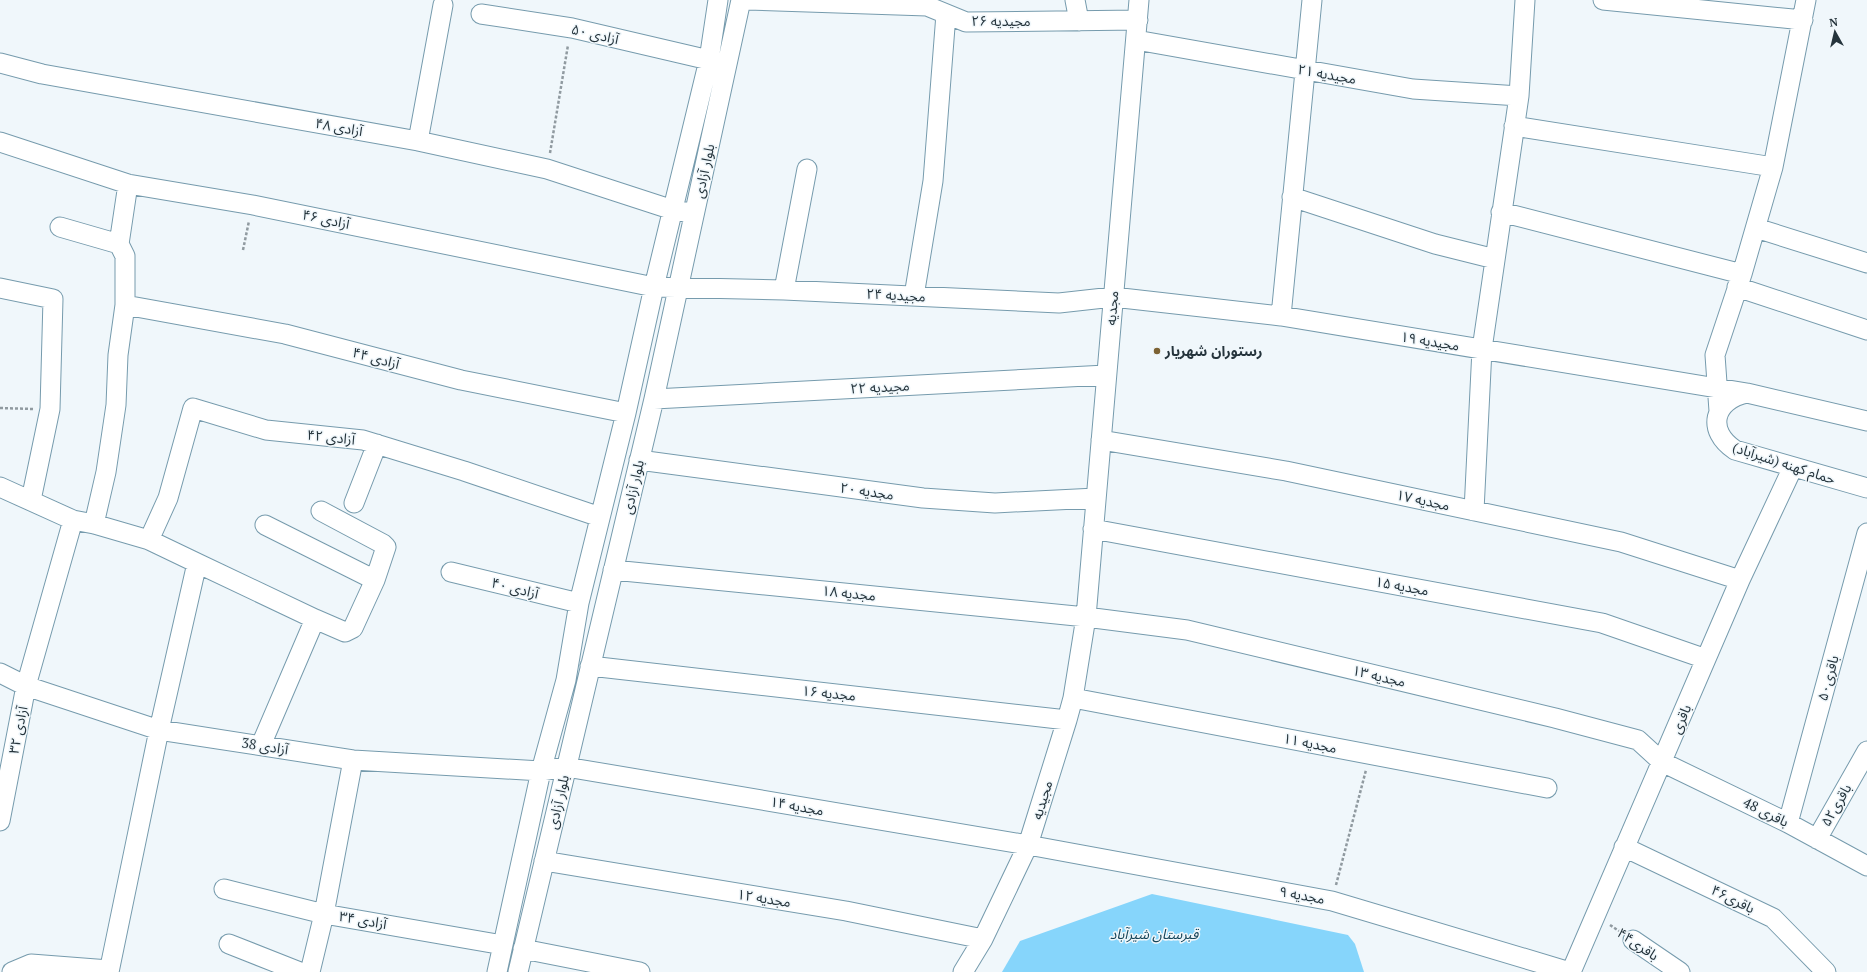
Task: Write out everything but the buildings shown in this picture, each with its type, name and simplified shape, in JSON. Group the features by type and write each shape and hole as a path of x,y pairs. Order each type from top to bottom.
{"street":[{"name":"بلوار آزادی","path":"497,972 541,771 566,680 579,603 626,413 654,287 709,60 718,0"},
{"name":"بلوار آزادی","path":"518,972 654,399 741,0"},
{"name":"مجیدیه ۲۶","path":"747,0 927,3 946,14 966,22 1138,20"},
{"path":"1075,0 1079,21"},
{"name":"مجدیه","path":"1086,617 1139,0"},
{"path":"1282,316 1304,70 1312,0"},
{"path":"1474,511 1482,349 1519,96 1525,0"},
{"path":"1603,0 1803,20"},
{"name":"حمام کهنه (شیرآباد)","path":"1806,0 1773,167 1740,281 1715,355 1719,411 1716,423 1718,434 1725,444 1735,450 1867,488"},
{"path":"418,141 443,5"},
{"name":"آزادی ۵۰","path":"481,14 572,28 709,60"},
{"path":"914,296 933,181 946,14"},
{"name":"مجیدیه ۲۱","path":"1136,40 1413,89 1519,96"},
{"name":"آزادی ۴۸","path":"0,63 42,74 418,141 547,169 673,210 695,214"},
{"path":"1514,126 1773,167"},
{"name":"آزادی ۴۶","path":"0,142 128,184 253,205 654,287 679,288"},
{"path":"784,290 807,169"},
{"path":"94,524 106,472 116,405 118,355 125,305 125,256 118,244 128,184"},
{"path":"1292,197 1435,244 1495,258"},
{"path":"1501,212 1740,281 1867,330"},
{"path":"60,227 118,244"},
{"path":"1756,228 1867,262"},
{"path":"0,288 53,299 50,409 31,500"},
{"name":"مجیدیه ۲۴","path":"679,288 784,290 1058,303 1113,297"},
{"name":"مجیدیه ۱۹","path":"1113,297 1282,316 1746,393"},
{"name":"آزادی ۴۴","path":"125,305 285,334 461,380 626,413"},
{"name":"مجیدیه ۲۲","path":"654,399 1106,375"},
{"path":"1719,411 1725,402 1735,396 1746,393 1867,421"},
{"name":"آزادی ۴۲","path":"149,540 168,498 193,408 266,430 363,440 378,444 600,517"},
{"name":"مجدیه ۱۷","path":"1101,440 1286,471 1621,542 1740,580"},
{"path":"354,503 378,444"},
{"name":"مجدیه ۲۰","path":"639,460 923,498 995,503 1096,498"},
{"name":"باقری","path":"1570,972 1740,580 1793,467"},
{"path":"0,487 73,520 94,524 149,540 315,619 345,632 350,631 353,628 375,580 386,548 383,544 321,511"},
{"name":"آزادی ۳۲","path":"0,821 26,686 73,520"},
{"path":"265,526 375,580"},
{"name":"مجدیه ۱۵","path":"1093,529 1602,623 1706,659"},
{"name":"باقری۵۰","path":"1788,823 1867,533"},
{"path":"12,972 31,964 109,971 159,730 197,563"},
{"name":"مجدیه ۱۸","path":"613,570 1086,617"},
{"name":"آزادی ۴۰","path":"451,572 579,603"},
{"name":"مجیدیه","path":"963,972 982,939 1028,845 1073,698 1086,617"},
{"name":"مجدیه ۱۳","path":"1086,617 1187,630 1555,718 1638,740 1662,762"},
{"path":"261,745 315,619"},
{"path":"575,629 598,634"},
{"name":"مجدیه ۱۶","path":"590,666 1067,720"},
{"name":"آزادی 38","path":"0,673 26,686 159,730 353,760 541,771"},
{"name":"مجدیه ۱۱","path":"1073,698 1547,788"},
{"name":"باقری۵۲","path":"1817,839 1867,751"},
{"path":"310,972 324,914 353,760"},
{"name":"باقری 48","path":"1662,762 1788,823 1867,866"},
{"name":"مجدیه ۱۴","path":"541,771 566,767 1028,845"},
{"name":"مجدیه ۹","path":"1028,845 1332,901 1570,972"},
{"name":"باقری۴۶","path":"1624,847 1773,918 1826,972"},
{"name":"مجدیه ۱۲","path":"544,861 846,911 982,939"},
{"name":"آزادی ۳۴","path":"224,890 324,914 503,945"},
{"name":"باقری۴۴","path":"1633,940 1680,972"},
{"path":"229,944 300,972"},
{"path":"523,949 640,972"}],"path":[{"path":"547,169 572,28"},
{"path":"243,250 253,205"},
{"path":"0,408 50,409"},
{"path":"1332,901 1370,754"},
{"name":"باقری۴۴","path":"1596,915 1633,940"}],"green space":[{"name":"قبرستان شیرآباد","path":"1152,894 1348,935 1355,944 1364,972 1002,972 1020,941"}],"place":[{"name":"رستوران شهریار","path":"1157,351"}]}
